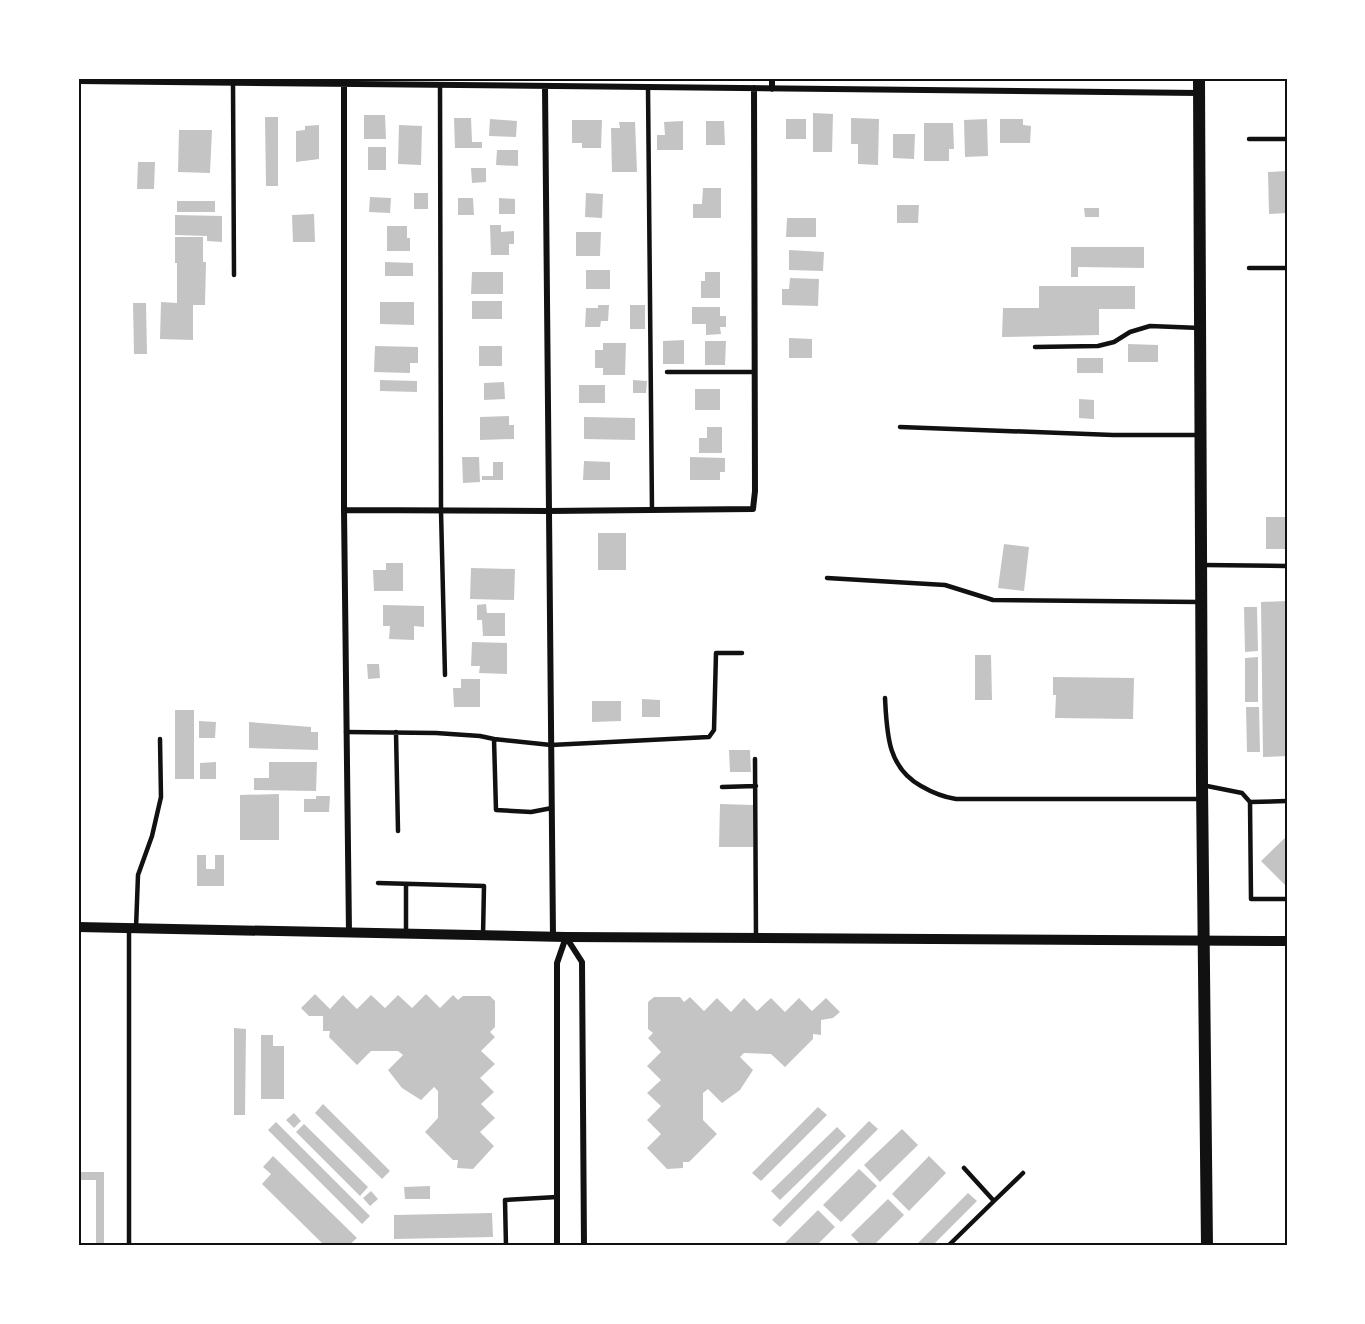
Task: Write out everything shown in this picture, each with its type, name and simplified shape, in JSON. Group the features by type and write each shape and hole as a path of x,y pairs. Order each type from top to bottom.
{"main road":[{"path":"1199,78 1202,799 1207,1246"}],"street":[{"path":"772,78 772,88"},
{"path":"78,81 344,80 545,87 1199,93"},
{"path":"344,80 344,510 349,933"},
{"path":"545,87 553,937"},
{"path":"344,510 753,509 755,490 754,88"},
{"path":"78,927 553,937 1287,941"},
{"path":"557,1246 557,963 566,937"},
{"path":"566,937 582,962 584,1246"}],"lane":[{"path":"233,82 234,275"},
{"path":"440,85 441,511 445,675"},
{"path":"648,88 652,510"},
{"path":"1250,139 1287,139"},
{"path":"1250,268 1287,268"},
{"path":"1035,347 1098,346 1114,342 1130,332 1150,326 1200,328"},
{"path":"667,372 754,372"},
{"path":"900,427 1113,435 1201,435"},
{"path":"1201,565 1287,566"},
{"path":"826,578 945,585 993,600 1202,602"},
{"path":"346,732 480,736 494,740 551,745 709,737 714,730 716,653 742,653"},
{"path":"885,698 890,742 894,758 902,772 916,783 943,797 956,799 1202,799"},
{"path":"396,732 398,831"},
{"path":"129,1246 132,928 138,875 152,836 161,797 160,739"},
{"path":"494,740 496,810 531,812 552,808"},
{"path":"754,759 756,938"},
{"path":"1202,785 1242,793 1250,802 1251,899 1287,898"},
{"path":"722,787 756,786"},
{"path":"1250,802 1287,801"},
{"path":"378,883 484,886 483,936"},
{"path":"406,884 406,934"},
{"path":"964,1168 994,1201"},
{"path":"948,1246 1023,1173"},
{"path":"506,1246 505,1200 557,1197"}],"building":[{"path":"813,113 833,114 832,152 813,152"},
{"path":"364,115 385,115 386,139 364,139"},
{"path":"265,117 278,117 278,186 266,186"},
{"path":"454,118 471,118 472,142 482,142 482,148 455,148"},
{"path":"851,118 879,119 878,165 858,164 858,144 851,144"},
{"path":"490,119 517,121 516,137 489,136"},
{"path":"786,119 806,119 806,139 786,139"},
{"path":"987,119 988,156 965,157 964,120"},
{"path":"1000,119 1023,119 1023,125 1031,126 1030,143 1000,143"},
{"path":"572,120 602,120 601,148 582,148 582,143 572,143"},
{"path":"683,121 683,150 657,150 657,135 665,135 664,122"},
{"path":"706,121 724,121 725,145 706,145"},
{"path":"619,122 635,122 637,172 612,172 611,128 620,128"},
{"path":"924,123 953,123 954,149 949,149 949,161 924,161"},
{"path":"319,125 319,159 296,162 296,131 305,130 305,126"},
{"path":"399,125 422,126 421,165 398,164"},
{"path":"179,130 212,130 210,173 178,172"},
{"path":"893,134 915,134 914,159 893,158"},
{"path":"368,147 386,147 386,170 368,170"},
{"path":"497,150 518,150 518,166 496,165"},
{"path":"138,162 155,162 154,189 137,189"},
{"path":"471,168 486,168 486,182 472,183"},
{"path":"1287,171 1287,213 1269,214 1268,172"},
{"path":"703,188 721,188 721,218 693,218 693,204 702,204"},
{"path":"414,193 428,193 428,209 414,209"},
{"path":"586,193 603,194 602,218 585,217"},
{"path":"370,197 391,198 390,213 369,212"},
{"path":"458,198 473,198 474,215 458,215"},
{"path":"499,198 515,199 515,214 499,214"},
{"path":"177,201 215,201 215,212 177,212"},
{"path":"897,205 919,205 918,223 897,223"},
{"path":"1084,208 1099,208 1099,217 1085,217"},
{"path":"314,214 315,242 293,242 292,215"},
{"path":"175,215 222,216 222,242 207,241 207,236 175,235"},
{"path":"787,218 816,218 816,237 786,237"},
{"path":"490,225 501,225 501,232 514,231 514,244 509,244 509,255 491,255"},
{"path":"387,226 407,226 410,251 387,251"},
{"path":"576,232 601,232 600,256 576,256"},
{"path":"175,237 203,237 203,262 206,262 205,305 193,305 193,340 160,339 161,302 177,303"},
{"path":"1071,247 1144,247 1144,268 1078,267 1078,277 1071,277"},
{"path":"789,250 824,252 823,271 789,270"},
{"path":"385,262 413,263 413,276 385,276"},
{"path":"586,270 610,270 610,289 586,289"},
{"path":"472,272 503,272 503,294 471,294"},
{"path":"705,272 720,272 720,298 701,298 701,281 705,281"},
{"path":"790,278 819,279 818,306 782,305 782,289 789,289"},
{"path":"1039,286 1135,286 1135,309 1099,309 1099,335 1002,337 1003,308 1039,308"},
{"path":"472,301 502,301 502,319 472,319"},
{"path":"380,302 414,302 414,325 380,324"},
{"path":"133,303 146,303 147,354 134,354"},
{"path":"598,305 609,305 608,321 601,321 600,327 585,327 586,308 598,308"},
{"path":"630,305 645,305 645,329 630,329"},
{"path":"692,307 720,307 720,316 726,316 726,327 720,327 721,334 706,335 706,324 692,324"},
{"path":"789,338 812,339 812,358 789,358"},
{"path":"684,340 684,364 663,364 663,341"},
{"path":"705,341 726,341 725,365 705,365"},
{"path":"603,343 626,343 625,375 603,375 603,368 595,368 595,350 603,350"},
{"path":"1128,344 1158,345 1158,362 1128,362"},
{"path":"375,346 418,347 418,363 410,363 410,373 374,372"},
{"path":"479,346 502,346 502,366 479,366"},
{"path":"1077,358 1103,358 1103,373 1077,373"},
{"path":"380,380 417,381 417,392 380,391"},
{"path":"633,380 647,381 646,393 633,393"},
{"path":"504,382 505,399 484,400 484,383"},
{"path":"579,385 605,385 605,403 579,403"},
{"path":"695,389 720,389 720,410 695,410"},
{"path":"1079,399 1094,400 1094,419 1079,418"},
{"path":"509,416 509,425 514,425 514,439 480,440 480,417"},
{"path":"584,417 635,418 635,440 584,439"},
{"path":"707,427 722,427 722,453 699,453 699,438 707,438"},
{"path":"462,457 479,457 480,482 463,483"},
{"path":"690,457 725,458 725,472 720,472 720,480 690,480"},
{"path":"584,461 610,462 610,480 583,480"},
{"path":"493,462 503,462 503,480 482,480 482,476 493,476"},
{"path":"1266,517 1287,517 1287,549 1266,549"},
{"path":"598,533 626,533 626,570 598,570"},
{"path":"1004,544 1029,547 1024,591 998,588"},
{"path":"386,563 403,563 403,591 374,591 373,570 386,570"},
{"path":"471,568 515,569 514,600 470,599"},
{"path":"1287,601 1287,756 1263,757 1261,602"},
{"path":"486,604 487,613 505,613 505,636 483,636 482,620 477,620 477,605"},
{"path":"383,605 424,606 424,627 414,626 414,640 389,639 390,626 383,626"},
{"path":"1244,607 1257,607 1258,651 1245,652"},
{"path":"472,642 507,643 507,674 479,673 480,666 471,666"},
{"path":"975,655 991,655 992,700 975,700"},
{"path":"1258,657 1258,702 1245,702 1245,658"},
{"path":"367,664 379,664 380,678 368,679"},
{"path":"1053,677 1134,678 1133,719 1055,718 1056,695 1053,695"},
{"path":"461,679 480,679 480,707 454,707 453,688 461,688"},
{"path":"642,699 660,700 660,717 642,717"},
{"path":"592,701 621,701 621,721 592,722"},
{"path":"1246,707 1259,707 1260,752 1247,752"},
{"path":"175,710 194,710 194,779 175,779"},
{"path":"199,721 216,722 215,738 199,738"},
{"path":"249,722 311,727 311,732 318,732 318,750 249,748"},
{"path":"729,750 750,750 751,772 730,772"},
{"path":"216,762 216,779 200,779 200,763"},
{"path":"269,762 317,762 316,791 254,790 254,778 269,778"},
{"path":"279,794 279,840 240,840 240,795"},
{"path":"316,796 330,796 329,812 304,812 304,799 316,799"},
{"path":"720,804 753,805 753,847 719,847"},
{"path":"1287,836 1287,887 1261,861"},
{"path":"197,855 206,855 206,869 215,869 215,855 224,855 224,886 197,886"},
{"path":"315,994 330,1009 343,995 357,1009 371,995 385,1008 398,995 412,1008 426,994 440,1008 453,995 458,1000 463,996 490,996 495,1001 495,1027 490,1032 495,1037 481,1051 495,1064 480,1078 494,1092 481,1104 495,1118 480,1132 494,1146 473,1169 457,1168 458,1160 453,1160 425,1132 438,1118 438,1091 434,1087 421,1100 402,1088 388,1070 403,1055 398,1051 371,1051 357,1065 329,1037 330,1031 323,1031 323,1016 309,1016 301,1008"},
{"path":"654,997 680,997 684,1002 690,997 704,1011 717,998 731,1012 744,998 757,1011 771,998 785,1012 799,998 812,1011 826,998 840,1012 833,1018 821,1020 821,1035 813,1034 813,1039 785,1067 771,1054 744,1053 740,1057 753,1070 740,1090 722,1103 708,1089 703,1093 703,1120 717,1134 689,1162 683,1162 683,1168 667,1169 647,1148 661,1134 647,1120 661,1106 647,1093 661,1080 647,1066 661,1052 648,1038 653,1033 648,1029 648,1002"},
{"path":"234,1028 246,1029 245,1115 234,1115"},
{"path":"261,1035 273,1035 273,1046 284,1046 284,1099 261,1099"},
{"path":"323,1104 390,1171 382,1179 315,1113"},
{"path":"818,1107 827,1115 761,1181 752,1173"},
{"path":"294,1113 301,1121 294,1128 286,1120"},
{"path":"869,1121 878,1129 780,1227 772,1220"},
{"path":"276,1122 370,1216 362,1224 268,1130"},
{"path":"304,1124 368,1187 360,1196 296,1132"},
{"path":"837,1127 846,1136 780,1200 771,1191"},
{"path":"902,1129 918,1145 880,1182 864,1165"},
{"path":"273,1156 357,1238 348,1246 325,1246 262,1184 271,1174 263,1167"},
{"path":"929,1156 946,1173 909,1211 892,1194"},
{"path":"859,1169 877,1186 841,1222 823,1205"},
{"path":"78,1172 104,1172 104,1246 96,1246 96,1180 78,1180"},
{"path":"430,1186 430,1199 405,1199 404,1187"},
{"path":"371,1191 378,1199 370,1206 363,1198"},
{"path":"968,1193 977,1201 932,1246 915,1246"},
{"path":"888,1199 904,1215 873,1246 862,1246 851,1235"},
{"path":"818,1210 835,1227 816,1246 782,1246"},
{"path":"492,1213 493,1237 394,1239 394,1215"}]}
